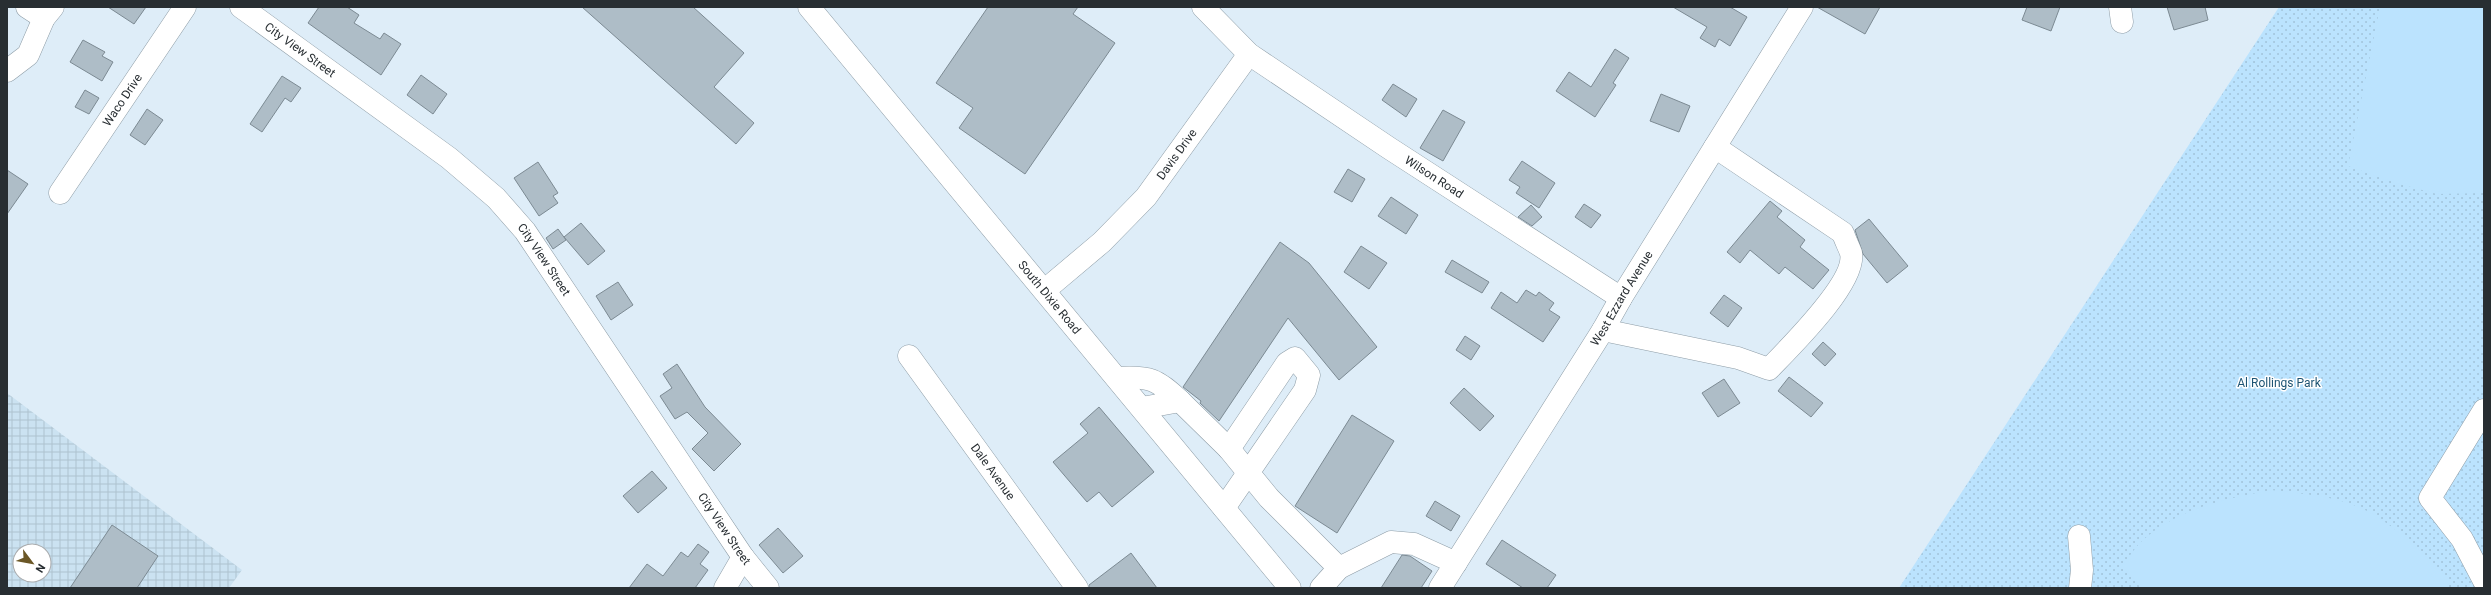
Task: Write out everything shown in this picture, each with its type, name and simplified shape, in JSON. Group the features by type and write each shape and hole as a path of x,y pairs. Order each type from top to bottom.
{"street":[{"name":"Waco Drive","path":"60,192 185,7"},
{"name":"City View Street","path":"241,7 449,158 496,198 525,231 743,557 768,588"},
{"name":"South Dixie Road","path":"809,7 1045,290 1290,588"},
{"path":"1202,7 1249,54"},
{"name":"West Ezzard Avenue","path":"1440,588 1603,330 1798,8"},
{"path":"7,71 28,55 41,11"},
{"name":"Davis Drive","path":"1045,290 1102,242 1146,197 1249,54"},
{"name":"Wilson Road","path":"1249,54 1389,148 1621,298"},
{"path":"1603,330 1738,358 1769,369 1825,308 1844,281 1851,254 1842,234 1715,147"},
{"name":"Dale Avenue","path":"909,356 1077,588"},
{"path":"1224,508 1305,390 1309,375 1295,358 1287,363 1229,449"},
{"path":"1117,378 1142,376 1164,385 1229,449 1269,498 1339,568"},
{"path":"1142,408 1180,401"},
{"path":"2484,410 2430,498 2462,539 2484,581"},
{"path":"2079,536 2082,570 2080,588"},
{"path":"1321,588 1339,568 1391,542 1414,544 1456,563"},
{"path":"725,588 743,557"}],"shaded area":[{"path":"7,393 242,570 229,588 7,588"}],"green space":[{"name":"Al Rollings Park","path":"2279,7 2484,7 2484,588 1899,588"},
{"path":"2380,7 2484,7 2484,193 2437,194 2396,183 2348,166"},
{"path":"2271,490 2308,494 2334,499 2346,502 2369,512 2402,535 2422,552 2450,580 2442,588 2141,588 2122,566 2141,542 2170,521 2185,513 2236,497"}],"building":[{"path":"108,7 146,7 134,24"},
{"path":"319,7 347,7 359,15 354,23 380,39 384,33 401,44 381,75 308,23"},
{"path":"582,7 693,7 744,53 714,87 754,123 736,144"},
{"path":"988,7 1078,7 1073,14 1115,43 1025,174 959,128 973,108 936,83"},
{"path":"1673,7 1730,7 1747,17 1730,46 1719,39 1715,47 1700,38 1707,27"},
{"path":"1817,7 1880,7 1865,34"},
{"path":"2027,7 2060,7 2051,31 2022,20"},
{"path":"2167,7 2205,7 2208,20 2174,30"},
{"path":"83,40 105,52 102,56 113,62 102,81 70,62"},
{"path":"1615,49 1629,58 1613,83 1616,85 1595,117 1556,91 1569,72 1591,87"},
{"path":"421,75 447,94 433,114 407,95"},
{"path":"282,76 301,88 291,102 285,98 262,132 250,124"},
{"path":"1393,84 1417,99 1406,117 1382,100"},
{"path":"85,90 99,98 89,114 75,107"},
{"path":"1661,94 1690,106 1679,132 1650,121"},
{"path":"147,109 163,120 145,145 130,135"},
{"path":"1443,110 1465,122 1443,161 1420,148"},
{"path":"1522,161 1555,183 1539,208 1516,193 1520,187 1509,180"},
{"path":"538,162 558,193 553,196 558,203 539,216 514,178"},
{"path":"1348,169 1365,179 1352,202 1334,192"},
{"path":"7,170 28,184 7,214"},
{"path":"1391,197 1418,215 1406,234 1378,216"},
{"path":"1770,201 1782,211 1777,217 1805,240 1800,247 1829,270 1813,289 1785,267 1779,274 1750,250 1740,263 1727,252"},
{"path":"1584,204 1601,215 1591,228 1575,217"},
{"path":"1531,205 1542,217 1532,226 1518,217"},
{"path":"1869,219 1908,266 1887,283 1863,254 1855,230"},
{"path":"581,223 605,251 588,265 564,237"},
{"path":"558,229 566,240 553,249 546,238"},
{"path":"1280,242 1309,263 1377,347 1339,380 1288,318 1219,421 1200,403 1201,401 1183,387"},
{"path":"1361,246 1387,263 1369,289 1344,272"},
{"path":"1452,260 1489,282 1482,293 1445,272"},
{"path":"618,282 633,305 611,320 596,296"},
{"path":"1526,290 1536,296 1539,292 1554,303 1549,310 1560,317 1543,342 1491,308 1501,292 1517,303"},
{"path":"1724,295 1742,308 1728,327 1710,313"},
{"path":"1465,336 1480,346 1471,360 1456,350"},
{"path":"1823,342 1836,354 1825,366 1812,354"},
{"path":"677,364 705,407 741,444 714,471 692,449 708,433 687,412 675,419 660,396 672,388 663,374"},
{"path":"1789,377 1823,403 1811,417 1778,391"},
{"path":"1724,379 1740,403 1718,417 1702,393"},
{"path":"1464,388 1494,416 1480,431 1450,403"},
{"path":"1099,407 1154,472 1112,507 1099,492 1087,502 1053,462 1088,433 1080,424"},
{"path":"1352,415 1394,441 1337,533 1295,506"},
{"path":"652,471 667,488 638,513 623,496"},
{"path":"1435,501 1460,516 1451,531 1426,516"},
{"path":"112,525 158,556 137,588 70,588"},
{"path":"778,528 803,556 783,573 759,545"},
{"path":"1502,540 1556,575 1547,588 1523,588 1486,564"},
{"path":"698,544 709,552 700,564 708,570 695,588 629,588 647,564 663,576 681,552 688,557"},
{"path":"1131,553 1157,588 1089,588 1089,585"},
{"path":"1402,555 1410,556 1432,571 1421,588 1381,588"}]}
